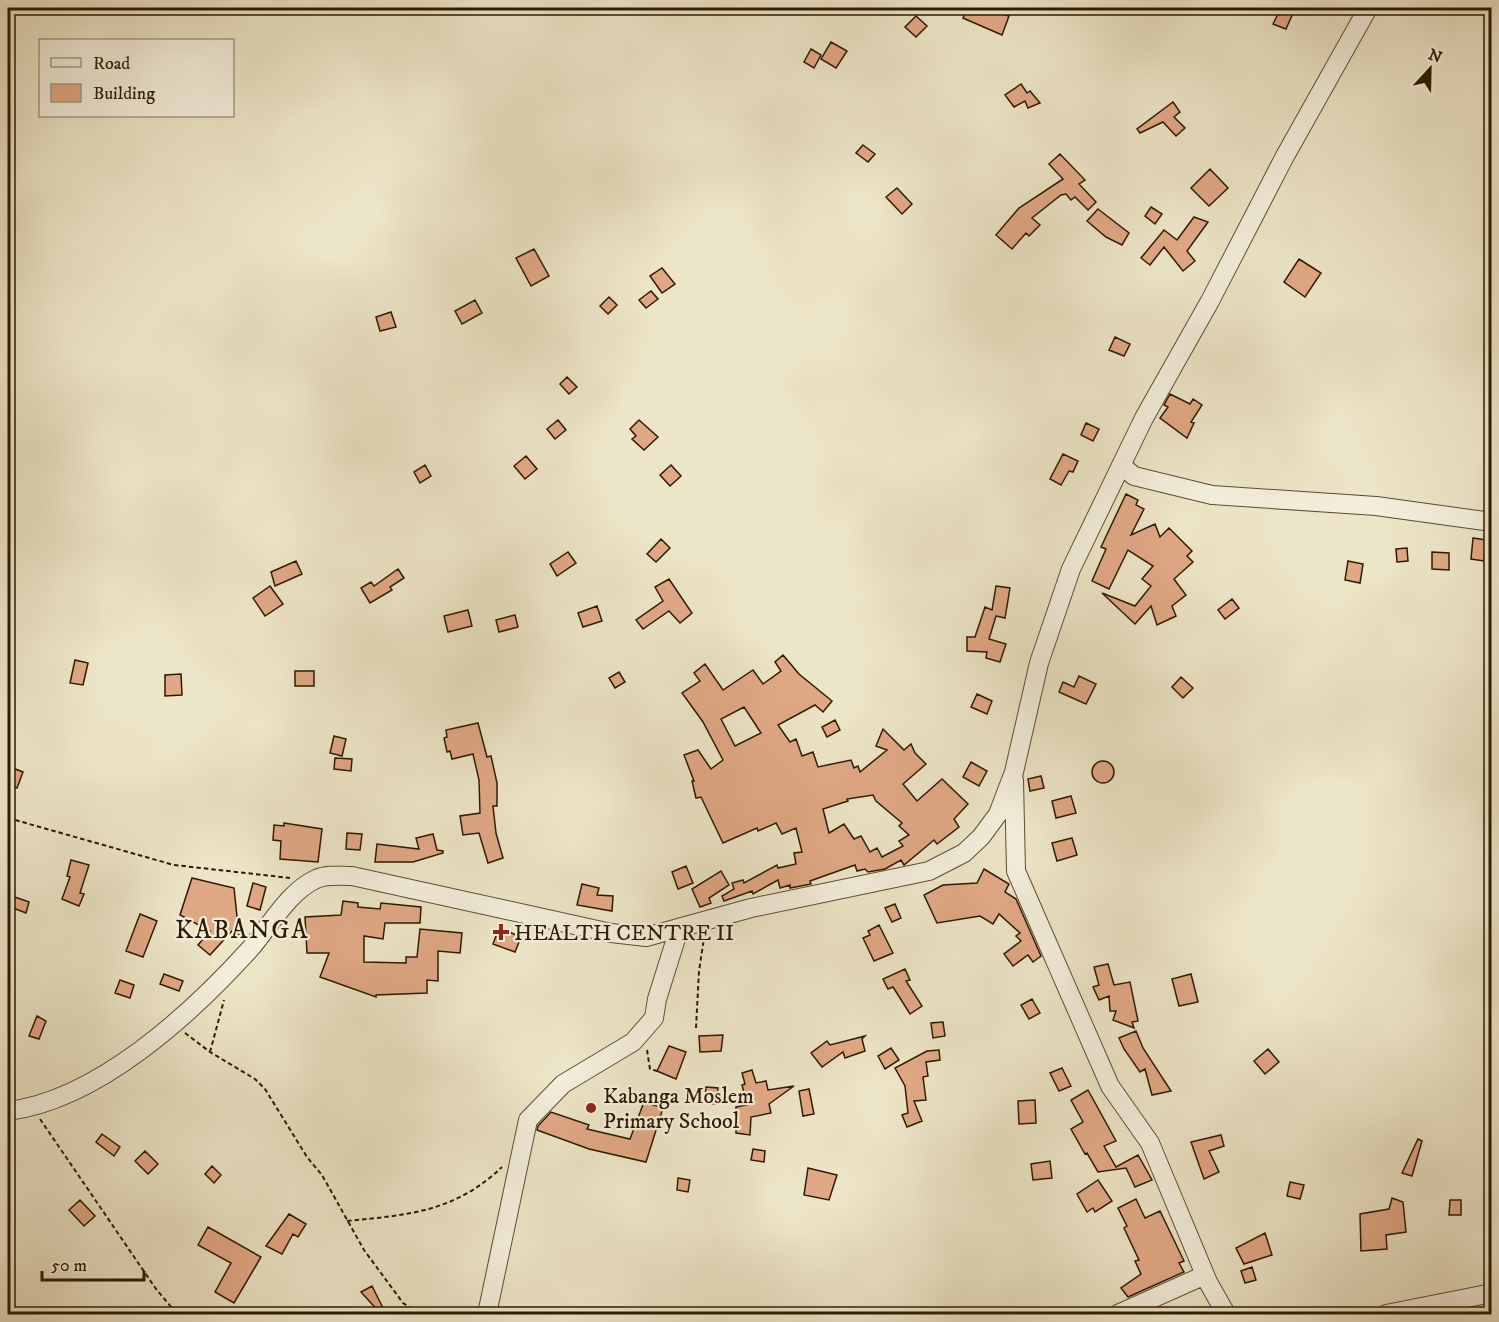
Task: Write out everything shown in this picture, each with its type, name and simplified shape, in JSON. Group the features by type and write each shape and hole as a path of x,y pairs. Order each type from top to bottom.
{"street":[{"path":"8,1111 62,1098 150,1046 250,949 292,898 314,880 324,876 352,876 611,933 646,937 762,905 929,871 964,853 981,837 998,814 1014,772 1039,663 1068,579 1121,465 1285,156 1368,8"},
{"path":"1121,465 1134,476 1212,495 1376,506 1491,522"},
{"path":"1014,772 1016,871 1110,1086 1150,1143 1205,1275 1226,1314"},
{"path":"487,1314 528,1120 562,1084 633,1042 645,1030 654,1018 657,999 680,929"},
{"path":"1118,1314 1205,1275"},
{"path":"1386,1314 1491,1293"}],"path":[{"path":"8,818 174,866 235,874 314,880"},
{"path":"696,1028 699,971 707,921"},
{"path":"210,1052 224,998"},
{"path":"173,1023 210,1052 255,1079 265,1089 307,1157 322,1175 347,1221 388,1284 403,1303 420,1314"},
{"path":"645,1030 650,1069 657,1071"},
{"path":"31,1107 156,1289 177,1314"},
{"path":"347,1221 416,1214 446,1203 484,1184 521,1149"}],"building":[{"path":"967,8 983,8 1009,16 1002,35 963,18"},
{"path":"1281,8 1293,13 1286,29 1273,24"},
{"path":"916,16 927,26 916,37 905,27"},
{"path":"831,42 847,51 836,68 821,59"},
{"path":"811,49 821,55 814,68 804,62"},
{"path":"1021,84 1027,93 1030,91 1040,103 1028,108 1025,101 1014,107 1005,95"},
{"path":"1173,102 1180,112 1174,117 1185,128 1176,136 1163,122 1140,133 1137,129"},
{"path":"863,145 875,154 868,162 856,153"},
{"path":"1060,154 1085,180 1079,184 1096,202 1088,210 1075,197 1071,200 1066,194 1061,195 1032,218 1040,225 1029,236 1026,233 1012,249 996,235 1019,208 1063,179 1049,164"},
{"path":"1210,169 1228,188 1209,206 1191,188"},
{"path":"897,188 912,204 902,214 886,197"},
{"path":"1151,207 1162,214 1155,224 1145,216"},
{"path":"1098,209 1129,233 1122,245 1106,237 1087,221"},
{"path":"1194,217 1208,222 1187,251 1195,261 1183,271 1164,247 1150,265 1141,258 1164,230 1177,240"},
{"path":"534,249 549,276 531,286 516,258"},
{"path":"1299,259 1321,273 1305,297 1284,282"},
{"path":"662,268 675,284 662,293 650,276"},
{"path":"651,291 658,299 646,308 639,300"},
{"path":"609,297 617,305 608,314 600,306"},
{"path":"475,300 482,313 462,324 455,311"},
{"path":"391,312 396,327 380,331 376,317"},
{"path":"1115,337 1130,344 1124,356 1109,350"},
{"path":"567,377 577,387 569,394 560,384"},
{"path":"1170,394 1190,404 1193,399 1202,405 1191,422 1194,423 1187,438 1160,418 1168,407 1164,405"},
{"path":"558,420 566,430 555,439 547,429"},
{"path":"639,420 658,437 644,450 632,439 636,436 630,429"},
{"path":"1086,423 1099,429 1093,441 1081,435"},
{"path":"1063,454 1078,461 1073,472 1069,471 1061,485 1050,479"},
{"path":"526,456 537,469 525,479 514,466"},
{"path":"425,465 431,476 420,483 414,472"},
{"path":"671,465 681,476 670,486 660,475"},
{"path":"1126,494 1138,500 1136,505 1144,509 1131,535 1155,524 1160,537 1169,528 1192,551 1187,556 1193,562 1174,579 1186,595 1172,606 1176,616 1157,625 1151,606 1135,624 1102,593 1135,606 1151,586 1142,579 1153,566 1128,550 1109,589 1092,581 1106,549 1101,547"},
{"path":"1473,538 1486,540 1484,561 1471,559"},
{"path":"661,539 670,548 656,562 647,554"},
{"path":"1407,548 1408,561 1397,562 1396,549"},
{"path":"568,552 576,563 557,576 550,564"},
{"path":"1432,552 1449,553 1449,570 1432,569"},
{"path":"296,561 302,574 275,586 271,572"},
{"path":"1348,561 1363,564 1360,583 1345,580"},
{"path":"398,569 404,578 390,587 392,590 370,603 361,588 371,582 374,586"},
{"path":"669,579 692,613 680,623 669,611 643,629 636,620 663,601 655,587"},
{"path":"270,586 283,604 265,616 253,598"},
{"path":"996,586 1010,588 1005,618 996,616 989,639 1006,644 1000,662 986,658 987,652 967,651 967,637 975,637 985,607 992,610"},
{"path":"1232,599 1239,608 1225,619 1218,610"},
{"path":"597,606 602,621 583,627 578,613"},
{"path":"468,610 472,626 448,632 444,616"},
{"path":"515,615 518,627 499,632 496,620"},
{"path":"783,655 799,674 832,701 823,712 815,705 778,725 790,742 796,739 802,756 813,752 818,767 851,760 854,768 858,766 860,772 887,750 876,746 883,729 904,750 911,744 915,753 926,764 903,784 917,801 942,779 968,804 954,819 959,827 937,844 934,840 904,865 901,860 885,869 868,872 865,869 857,871 855,865 810,881 811,884 790,888 790,885 780,888 778,880 753,894 752,891 724,901 722,896 734,889 732,883 743,880 744,883 777,865 778,868 796,864 794,853 802,852 796,828 782,834 776,823 758,831 757,828 723,843 701,797 696,798 692,781 694,781 684,755 698,750 711,769 723,760 703,722 682,693 700,681 694,673 705,664 723,690 753,670 763,684 781,671 775,662","holes":["744,707 761,733 735,746 721,719","873,795 876,801 902,823 899,826 909,835 899,841 903,846 882,857 877,848 870,852 861,836 854,839 844,824 829,833 823,809 848,801 847,799"]},
{"path":"75,660 88,663 83,685 70,683"},
{"path":"295,671 314,671 314,686 295,686"},
{"path":"619,672 625,682 615,688 609,678"},
{"path":"181,674 182,695 165,696 165,675"},
{"path":"1079,676 1096,684 1086,704 1059,692 1063,682 1074,687"},
{"path":"1181,677 1193,688 1183,698 1172,687"},
{"path":"977,694 992,701 987,714 971,707"},
{"path":"835,720 840,730 827,737 822,727"},
{"path":"478,723 487,757 491,756 497,783 497,806 493,806 496,833 503,858 488,863 479,833 463,835 460,816 480,813 479,780 473,754 452,759 450,751 447,752 444,738 447,737 446,730"},
{"path":"334,736 346,739 342,756 330,753"},
{"path":"335,758 352,759 351,771 334,769"},
{"path":"1103,761 1111,764 1114,772 1111,780 1103,783 1095,780 1092,772 1095,764"},
{"path":"971,762 987,771 979,786 963,777"},
{"path":"8,766 23,772 17,788 8,784"},
{"path":"1041,776 1044,788 1030,791 1028,779"},
{"path":"1071,796 1076,813 1056,818 1052,801"},
{"path":"284,823 322,829 318,862 280,859 281,841 273,840 274,825 284,826"},
{"path":"347,833 362,834 360,850 346,849"},
{"path":"433,834 437,850 443,853 413,862 375,862 377,844 419,849 416,838"},
{"path":"1072,838 1077,855 1057,861 1052,843"},
{"path":"71,860 89,865 80,893 84,894 79,906 62,899 70,877 67,876"},
{"path":"686,866 693,883 678,889 672,872"},
{"path":"984,869 1009,884 1005,892 1016,899 1041,956 1033,962 1028,955 1013,966 1004,954 1021,941 1016,936 1020,933 999,914 993,924 980,916 937,923 924,895 943,885 977,883"},
{"path":"721,871 729,885 709,898 711,903 700,907 692,889"},
{"path":"192,878 234,888 239,935 232,931 210,955 198,945 210,931 180,915"},
{"path":"253,883 266,887 260,910 247,906"},
{"path":"582,884 599,888 597,895 613,896 612,911 577,905"},
{"path":"12,896 29,902 26,913 8,906"},
{"path":"343,901 358,903 358,907 380,909 381,903 421,907 420,923 385,923 383,939 364,936 364,962 406,963 406,957 417,957 420,929 462,933 460,953 438,951 438,981 427,980 427,993 376,995 376,997 320,977 329,953 307,953 305,917 341,915"},
{"path":"895,904 901,918 892,922 885,908"},
{"path":"140,914 157,921 143,957 126,951"},
{"path":"879,925 893,953 874,961 863,938 870,935 868,931"},
{"path":"499,928 521,937 515,952 493,944"},
{"path":"1108,964 1114,985 1130,982 1138,1021 1132,1022 1134,1028 1113,1020 1116,1011 1110,1011 1109,996 1099,1000 1093,987 1099,985 1094,967"},
{"path":"905,969 910,980 906,981 922,1006 910,1014 893,987 888,989 883,979"},
{"path":"164,974 183,981 179,991 160,984"},
{"path":"1191,974 1198,1002 1179,1006 1172,979"},
{"path":"120,980 134,985 130,998 115,993"},
{"path":"1032,999 1040,1013 1029,1019 1021,1005"},
{"path":"37,1016 46,1021 39,1039 29,1036"},
{"path":"943,1022 945,1036 933,1038 931,1023"},
{"path":"1136,1031 1143,1048 1171,1091 1152,1095 1145,1069 1140,1072 1124,1049 1119,1038"},
{"path":"723,1035 721,1051 700,1052 699,1036"},
{"path":"865,1036 862,1039 865,1051 845,1058 843,1052 822,1067 811,1053 827,1041 830,1045"},
{"path":"669,1046 686,1052 676,1079 657,1071"},
{"path":"891,1048 899,1060 885,1069 878,1056"},
{"path":"1268,1049 1279,1062 1265,1074 1254,1061"},
{"path":"939,1050 940,1060 926,1062 928,1076 923,1077 926,1100 914,1101 922,1121 907,1127 902,1115 908,1113 905,1086 895,1068 927,1051"},
{"path":"1062,1068 1071,1086 1059,1091 1050,1073"},
{"path":"752,1070 756,1083 766,1081 768,1090 794,1086 769,1104 771,1113 751,1117 750,1135 736,1133 736,1107 747,1105 742,1085 745,1084 742,1073"},
{"path":"706,1087 718,1088 716,1104 704,1103"},
{"path":"809,1089 814,1114 803,1116 799,1091"},
{"path":"1088,1090 1116,1141 1104,1146 1116,1167 1138,1155 1152,1180 1135,1187 1126,1168 1098,1172 1087,1153 1085,1154 1071,1129 1083,1122 1071,1100"},
{"path":"1035,1100 1036,1123 1019,1124 1018,1101"},
{"path":"644,1102 663,1108 646,1162 589,1149 537,1130 551,1112 589,1125 587,1129 630,1139"},
{"path":"102,1134 120,1147 114,1156 96,1142"},
{"path":"1221,1135 1224,1146 1209,1151 1219,1172 1204,1179 1191,1142"},
{"path":"1418,1139 1422,1141 1412,1176 1402,1173"},
{"path":"753,1149 765,1151 764,1162 751,1160"},
{"path":"145,1151 158,1164 148,1174 135,1161"},
{"path":"1050,1161 1052,1178 1033,1180 1031,1164"},
{"path":"212,1166 221,1175 214,1183 205,1174"},
{"path":"808,1168 837,1175 829,1200 804,1195"},
{"path":"678,1178 690,1180 688,1192 677,1190"},
{"path":"1098,1180 1112,1201 1095,1212 1093,1208 1087,1212 1077,1194"},
{"path":"1290,1182 1304,1185 1300,1199 1287,1196"},
{"path":"1392,1198 1403,1202 1406,1232 1386,1235 1387,1249 1361,1251 1360,1214 1389,1209"},
{"path":"1136,1199 1145,1218 1160,1211 1184,1261 1179,1263 1184,1272 1128,1297 1121,1288 1141,1274 1135,1261 1139,1260 1124,1228 1127,1226 1118,1208"},
{"path":"80,1200 95,1216 84,1226 69,1210"},
{"path":"1450,1200 1461,1200 1461,1215 1449,1215"},
{"path":"289,1214 306,1224 298,1237 293,1234 282,1254 266,1246"},
{"path":"208,1227 261,1257 234,1303 215,1292 231,1263 198,1245"},
{"path":"1265,1233 1272,1255 1244,1264 1236,1248"},
{"path":"1252,1267 1256,1280 1245,1283 1241,1271"},
{"path":"372,1286 386,1314 381,1314 361,1292"}],"place":[{"name":"HEALTH CENTRE II","path":"501,932"},
{"name":"Kabanga Moslem Primary School","path":"591,1108"}],"district":[{"name":"KABANGA","path":"242,929"}]}
